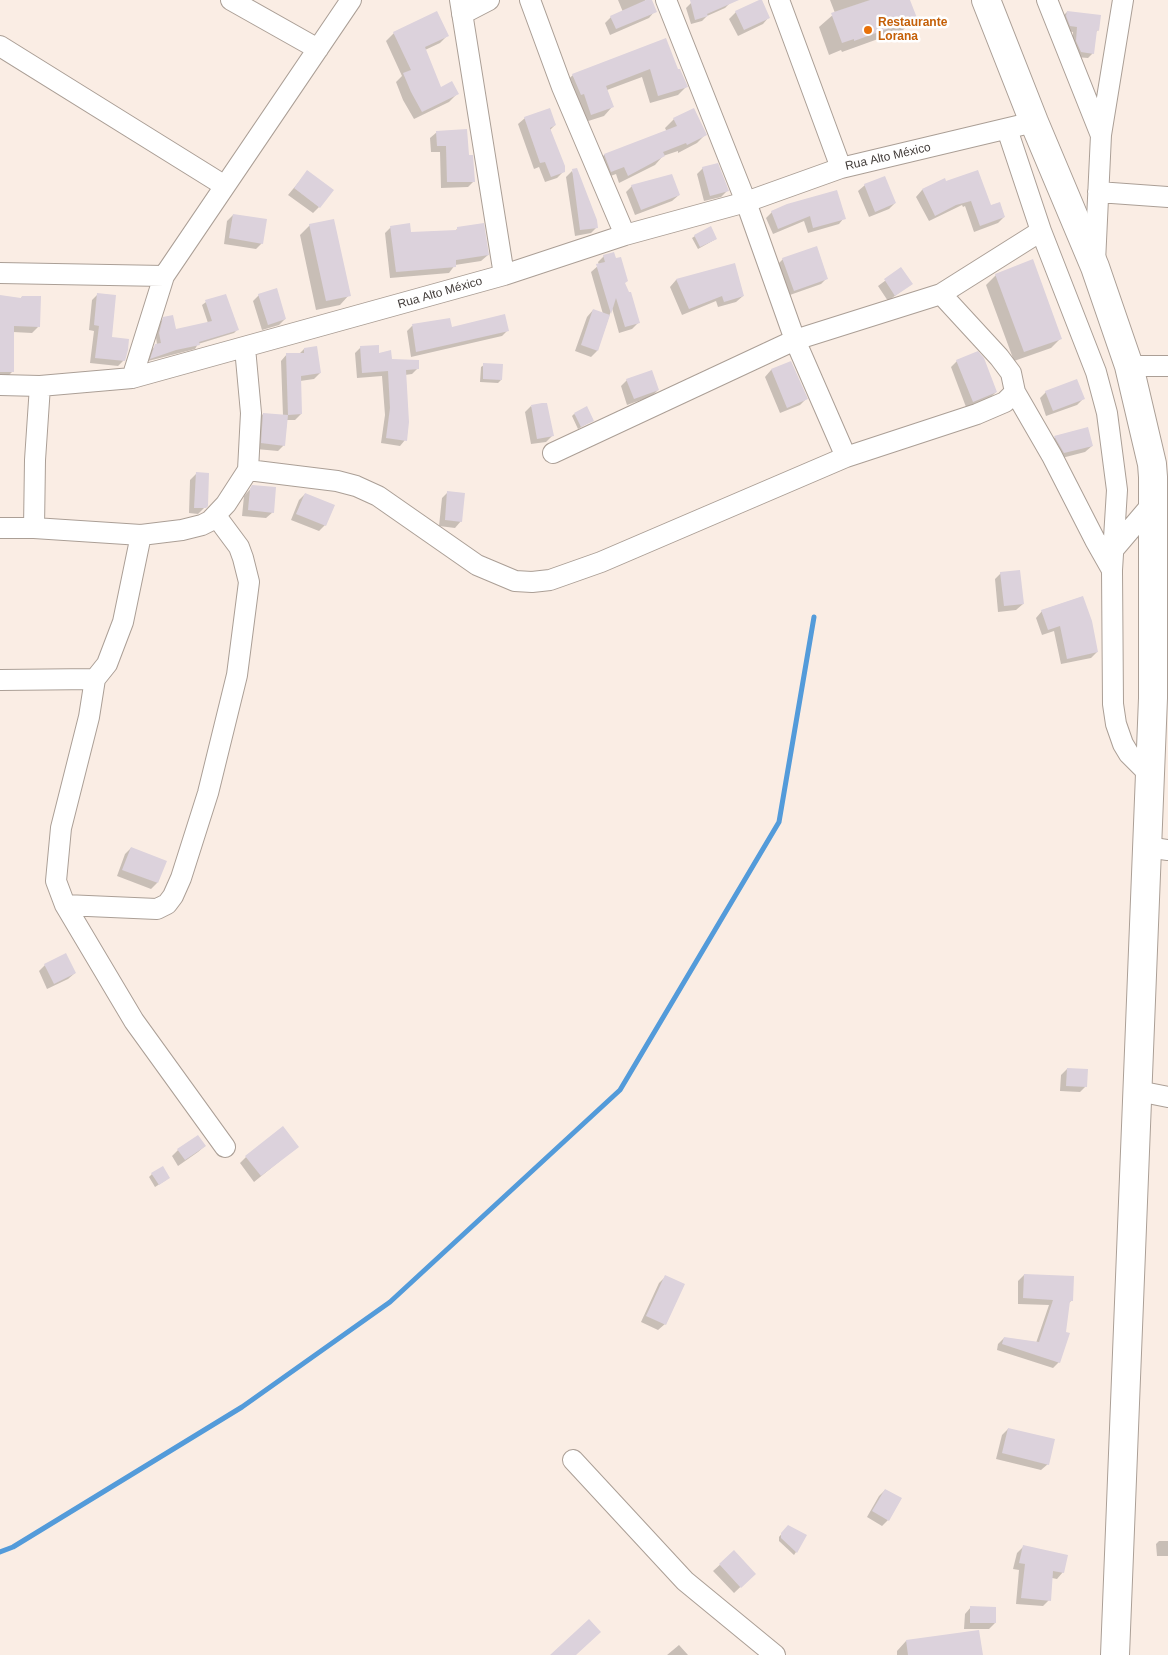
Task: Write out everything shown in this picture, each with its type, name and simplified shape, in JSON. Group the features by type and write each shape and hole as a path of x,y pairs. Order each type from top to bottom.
{"main road":[{"path":"986,0 1034,122 1095,267 1129,366 1158,486 1160,727 1150,775 1158,848 1138,1091 1116,1655"}],"street":[{"path":"231,0 318,49"},
{"path":"132,378 164,276 351,0"},
{"path":"489,0 461,7 504,275"},
{"path":"530,0 562,87 625,235"},
{"path":"666,0 746,202 795,340 846,456"},
{"path":"779,0 841,168"},
{"path":"1047,0 1101,136"},
{"path":"1095,267 1101,136 1123,0"},
{"path":"0,46 225,186"},
{"name":"Rua Alto México","path":"0,385 40,386 132,378 504,275 625,235 746,202 841,168 1034,122"},
{"path":"1007,128 1041,231 1096,372 1107,413 1117,490 1113,560 1113,704 1116,724 1123,744 1129,754 1150,775"},
{"path":"1098,192 1168,197"},
{"path":"553,453 795,340 941,294 1041,231"},
{"path":"0,273 164,276"},
{"path":"941,294 999,357 1011,373 1015,392 1052,456 1095,540 1113,560"},
{"path":"0,528 34,528 141,535 182,530 202,525 216,516 248,470 251,414 245,348"},
{"path":"1129,366 1168,366"},
{"path":"34,528 35,460 40,386"},
{"path":"248,470 337,481 356,486 378,496 477,565 515,581 532,582 550,580 601,562 846,456 977,414 999,405 1015,392"},
{"path":"1113,560 1158,486"},
{"path":"65,905 157,910 168,904 181,878 208,793 237,675 249,582 239,548 216,516"},
{"path":"141,535 123,622 107,664 95,679 89,717 61,828 56,881 65,905 134,1021 225,1147"},
{"path":"0,680 95,679"},
{"path":"1138,1091 1168,1097"},
{"path":"573,1460 685,1581 775,1655"}],"building":[{"path":"646,0 652,0 657,12 616,29 610,16"},
{"path":"690,0 739,0 707,14 708,16 695,20"},
{"path":"762,0 770,18 744,30 735,11"},
{"name":"Restaurante Lorana","path":"870,0 910,0 917,18 854,41 854,39 842,43 831,13"},
{"path":"437,11 449,36 425,47 441,87 452,81 459,94 422,112 403,73 411,70 393,32"},
{"path":"1067,11 1101,15 1094,54 1081,52 1076,41 1077,27 1070,26 1066,16"},
{"path":"666,38 678,69 680,69 688,87 658,96 650,69 606,86 614,107 591,115 584,94 581,95 572,74"},
{"path":"550,108 556,125 550,128 565,166 565,172 551,177 545,162 540,163 524,117"},
{"path":"694,108 707,135 687,145 686,143 663,152 665,156 628,176 624,167 611,172 604,154 677,126 673,118"},
{"path":"467,129 469,155 473,155 475,182 447,182 446,146 437,146 436,131"},
{"path":"718,163 729,191 710,196 702,167"},
{"path":"577,168 597,220 598,228 580,230 572,169"},
{"path":"307,170 334,190 320,208 294,188"},
{"path":"978,170 991,205 1000,202 1005,217 980,226 971,201 956,205 935,216 922,189 945,178 946,181"},
{"path":"672,174 680,195 641,210 631,185"},
{"path":"885,176 896,203 875,212 864,184"},
{"path":"837,190 846,219 813,228 810,216 778,229 771,211 787,204"},
{"path":"233,214 267,219 263,244 229,238"},
{"path":"334,219 351,296 326,301 309,224"},
{"path":"410,223 411,232 457,230 457,227 484,223 489,255 456,260 456,267 396,272 390,226"},
{"path":"711,226 717,239 700,247 694,235"},
{"path":"817,246 828,279 794,291 782,258"},
{"path":"614,252 616,258 621,257 628,281 625,283 629,292 631,292 640,323 625,327 616,298 611,314 596,264 605,262 603,255"},
{"path":"1033,259 1062,339 1024,352 995,274"},
{"path":"735,263 744,296 724,302 722,296 689,309 676,279"},
{"path":"901,267 913,284 895,296 884,279"},
{"path":"277,288 286,319 268,325 258,294"},
{"path":"97,293 116,295 112,337 129,339 125,361 95,358 99,326 94,325"},
{"path":"226,294 239,330 199,342 200,345 176,350 150,359 155,344 161,343 159,333 163,317 173,315 176,329 212,321 205,300"},
{"path":"0,295 21,298 22,296 41,296 40,327 14,326 14,372 0,372"},
{"path":"593,309 610,315 598,351 581,345"},
{"path":"505,314 509,331 416,352 412,324 450,318 452,327"},
{"path":"379,345 379,353 391,350 392,359 419,360 419,369 406,370 409,422 407,441 386,438 390,408 388,371 362,373 360,346"},
{"path":"317,346 321,373 301,376 302,414 288,415 286,353 304,353 304,348"},
{"path":"978,351 984,358 997,392 973,402 956,360"},
{"path":"791,361 808,399 787,408 771,369"},
{"path":"483,363 503,364 502,380 483,379"},
{"path":"652,370 659,390 634,399 626,379"},
{"path":"1077,379 1085,399 1053,411 1045,391"},
{"path":"547,403 554,436 537,439 531,405"},
{"path":"587,406 594,421 581,427 574,413"},
{"path":"263,413 288,415 285,446 261,443"},
{"path":"1088,427 1093,446 1064,453 1054,436"},
{"path":"196,472 209,473 208,506 206,508 194,508"},
{"path":"252,485 276,487 274,513 248,510"},
{"path":"447,491 465,493 462,522 445,520"},
{"path":"305,493 335,505 326,526 296,514"},
{"path":"1020,570 1024,604 1004,606 1000,572"},
{"path":"1083,596 1092,621 1098,652 1067,659 1060,626 1048,630 1041,610"},
{"path":"131,847 167,861 158,883 122,870"},
{"path":"66,953 76,973 54,984 44,964"},
{"path":"1067,1068 1088,1069 1087,1087 1066,1086"},
{"path":"283,1126 299,1147 261,1176 245,1156"},
{"path":"198,1135 206,1146 185,1160 177,1149"},
{"path":"163,1166 170,1178 159,1185 151,1173"},
{"path":"1024,1274 1074,1276 1073,1301 1070,1301 1066,1332 1070,1333 1060,1363 1002,1344 1004,1337 1039,1342 1053,1300 1023,1298"},
{"path":"665,1275 685,1284 666,1325 646,1316"},
{"path":"1008,1428 1055,1439 1049,1465 1002,1453"},
{"path":"885,1489 902,1498 889,1521 872,1511"},
{"path":"788,1525 807,1535 797,1553 781,1538 781,1533"},
{"path":"1023,1545 1068,1555 1064,1573 1053,1571 1051,1601 1021,1598 1025,1564 1019,1563"},
{"path":"734,1550 756,1574 741,1588 719,1564"},
{"path":"970,1606 996,1607 996,1623 970,1623"},
{"path":"589,1619 601,1632 576,1655 550,1655"},
{"path":"979,1630 983,1655 908,1655 906,1640"}],"waterway":[{"path":"0,1552 13,1547 242,1407 390,1302 620,1090 779,822 814,617"}],"place":[{"name":"Restaurante Lorana","path":"868,30"}]}
